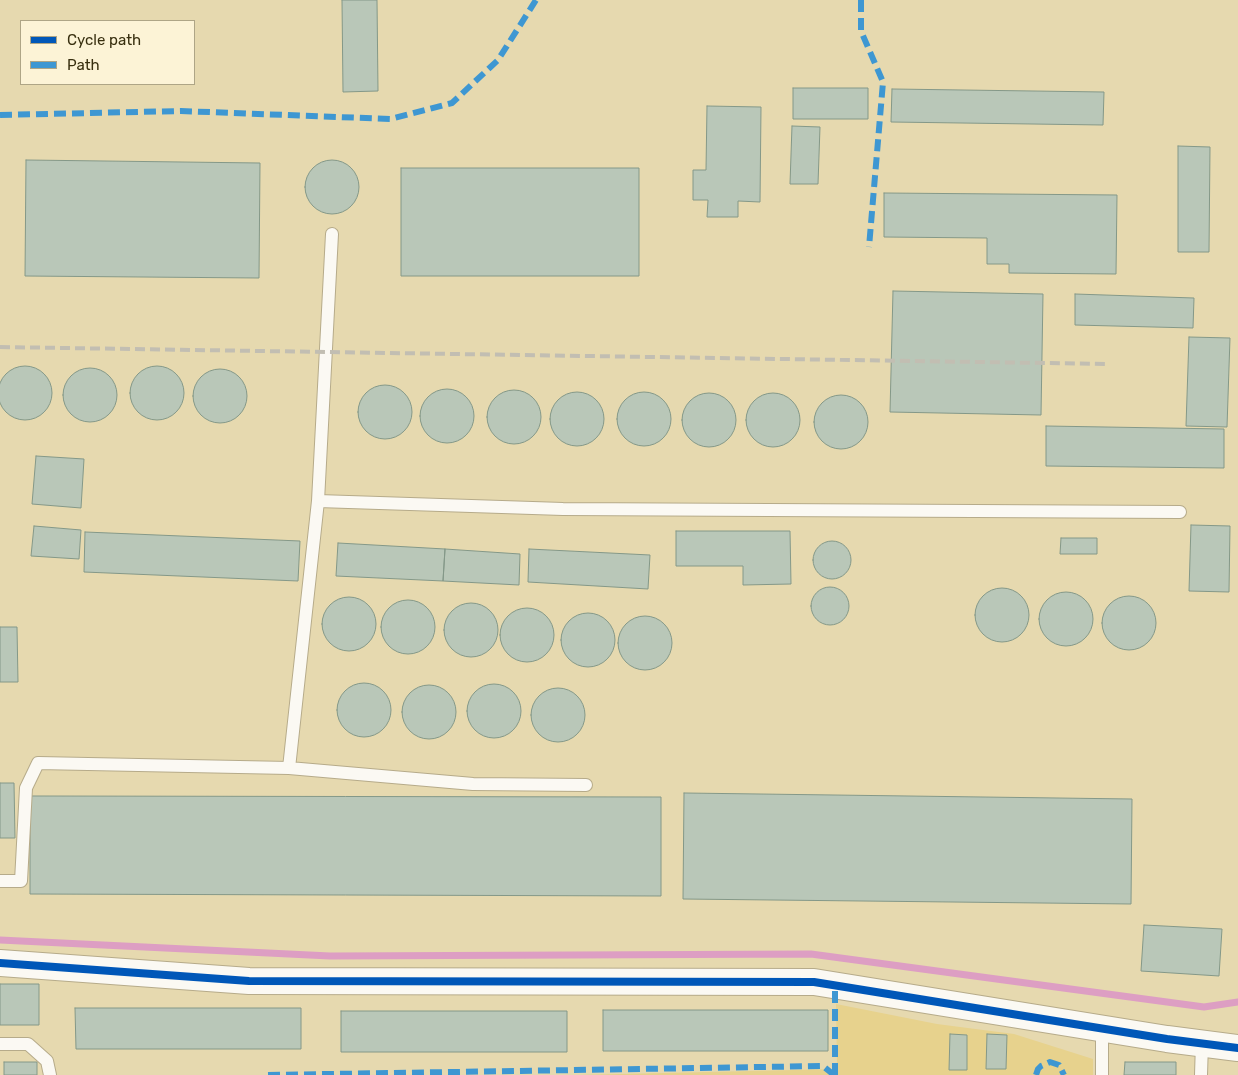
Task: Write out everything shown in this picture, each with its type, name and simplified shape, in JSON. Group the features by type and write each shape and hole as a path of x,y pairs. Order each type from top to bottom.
{"street":[{"path":"0,963 249,981 814,982 1238,1048"}],"lane":[{"path":"289,768 318,501 332,234"},
{"path":"318,501 573,509 1180,512"},
{"path":"0,881 20,881 26,788 38,763 289,768 473,784 586,785"},
{"path":"1102,1028 1102,1075"},
{"path":"1201,1075 1202,1043"},
{"path":"0,1044 28,1044 47,1061 50,1075"}],"shaded area":[{"path":"836,1004 937,1024 1014,1034 1093,1059 1093,1075 577,1075 837,1069"}],"building":[{"path":"342,0 377,0 378,91 343,92"},
{"path":"793,88 868,88 868,119 793,119"},
{"path":"892,89 1104,92 1103,125 891,122"},
{"path":"707,106 761,107 760,202 738,201 738,217 707,217 708,200 693,200 693,170 706,170"},
{"path":"792,126 820,127 818,184 790,184"},
{"path":"1178,146 1210,147 1209,252 1178,252"},
{"path":"26,160 260,163 259,278 25,276"},
{"path":"327,160 337,160 347,164 355,172 359,187 355,202 347,210 337,214 327,214 317,210 309,202 305,192 305,182 309,172 317,164"},
{"path":"401,168 639,168 639,276 401,276"},
{"path":"884,193 1117,195 1116,274 1009,273 1009,264 987,264 987,238 884,237"},
{"path":"893,291 1043,294 1041,415 890,412"},
{"path":"1075,294 1194,298 1193,328 1075,325"},
{"path":"1189,337 1230,338 1227,427 1186,426"},
{"path":"20,366 30,366 40,370 48,378 52,388 52,398 48,408 40,416 30,420 20,420 10,416 2,408 -1,400 -1,386 2,378 10,370"},
{"path":"152,366 162,366 172,370 180,378 184,393 180,408 172,416 162,420 152,420 142,416 134,408 130,398 130,388 134,378 142,370"},
{"path":"85,368 95,368 105,372 113,380 117,395 113,410 105,418 95,422 85,422 75,418 67,410 63,400 63,390 67,380 75,372"},
{"path":"215,369 225,369 235,373 243,381 247,396 243,411 235,419 225,423 215,423 205,419 197,411 193,401 193,391 197,381 205,373"},
{"path":"380,385 390,385 400,389 408,397 412,412 408,427 400,435 390,439 380,439 370,435 362,427 358,417 358,407 362,397 370,389"},
{"path":"442,389 452,389 462,393 470,401 474,416 470,431 462,439 452,443 442,443 432,439 424,431 420,421 420,411 424,401 432,393"},
{"path":"509,390 519,390 529,394 537,402 541,417 537,432 529,440 519,444 509,444 499,440 491,432 487,422 487,412 491,402 499,394"},
{"path":"572,392 582,392 592,396 600,404 604,419 600,434 592,442 582,446 572,446 562,442 554,434 550,424 550,414 554,404 562,396"},
{"path":"639,392 649,392 659,396 667,404 671,419 667,434 659,442 649,446 639,446 629,442 621,434 617,424 617,414 621,404 629,396"},
{"path":"704,393 714,393 724,397 732,405 736,420 732,435 724,443 714,447 704,447 694,443 686,435 682,425 682,415 686,405 694,397"},
{"path":"768,393 778,393 788,397 796,405 800,420 796,435 788,443 778,447 768,447 758,443 750,435 746,425 746,415 750,405 758,397"},
{"path":"836,395 846,395 856,399 864,407 868,422 864,437 856,445 846,449 836,449 826,445 818,437 814,427 814,417 818,407 826,399"},
{"path":"1046,426 1224,429 1224,468 1046,466"},
{"path":"36,456 84,459 81,508 32,504"},
{"path":"1191,525 1230,526 1229,592 1189,591"},
{"path":"34,526 81,530 79,559 31,556"},
{"path":"676,531 790,531 791,584 743,585 743,566 676,566"},
{"path":"85,532 300,541 298,581 84,572"},
{"path":"1061,538 1097,538 1097,554 1060,554"},
{"path":"832,541 846,546 851,560 846,574 832,579 818,574 813,560 818,546"},
{"path":"338,543 445,549 443,581 336,576"},
{"path":"445,549 520,554 519,585 443,581"},
{"path":"529,549 650,555 648,589 528,582"},
{"path":"830,587 844,592 849,606 844,620 830,625 816,620 811,606 816,592"},
{"path":"997,588 1007,588 1017,592 1025,600 1029,615 1025,630 1017,638 1007,642 997,642 987,638 979,630 975,620 975,610 979,600 987,592"},
{"path":"1061,592 1071,592 1081,596 1089,604 1093,619 1089,634 1081,642 1071,646 1061,646 1051,642 1043,634 1039,624 1039,614 1043,604 1051,596"},
{"path":"1124,596 1134,596 1144,600 1152,608 1156,623 1152,638 1144,646 1134,650 1124,650 1114,646 1106,638 1102,628 1102,618 1106,608 1114,600"},
{"path":"344,597 354,597 364,601 372,609 376,624 372,639 364,647 354,651 344,651 334,647 326,639 322,629 322,619 326,609 334,601"},
{"path":"403,600 413,600 423,604 431,612 435,627 431,642 423,650 413,654 403,654 393,650 385,642 381,632 381,622 385,612 393,604"},
{"path":"466,603 476,603 486,607 494,615 498,630 494,645 486,653 476,657 466,657 456,653 448,645 444,635 444,625 448,615 456,607"},
{"path":"522,608 532,608 542,612 550,620 554,635 550,650 542,658 532,662 522,662 512,658 504,650 500,640 500,630 504,620 512,612"},
{"path":"583,613 593,613 603,617 611,625 615,640 611,655 603,663 593,667 583,667 573,663 565,655 561,645 561,635 565,625 573,617"},
{"path":"640,616 650,616 660,620 668,628 672,643 668,658 660,666 650,670 640,670 630,666 622,658 618,648 618,638 622,628 630,620"},
{"path":"0,627 17,627 18,682 0,682"},
{"path":"359,683 369,683 379,687 387,695 391,710 387,725 379,733 369,737 359,737 349,733 341,725 337,715 337,705 341,695 349,687"},
{"path":"489,684 499,684 509,688 517,696 521,711 517,726 509,734 499,738 489,738 479,734 471,726 467,716 467,706 471,696 479,688"},
{"path":"424,685 434,685 444,689 452,697 456,712 452,727 444,735 434,739 424,739 414,735 406,727 402,717 402,707 406,697 414,689"},
{"path":"553,688 563,688 573,692 581,700 585,715 581,730 573,738 563,742 553,742 543,738 535,730 531,720 531,710 535,700 543,692"},
{"path":"0,783 14,783 15,838 0,838"},
{"path":"684,793 1132,799 1131,904 683,899"},
{"path":"30,796 661,797 661,896 30,894"},
{"path":"1144,925 1222,929 1219,976 1141,971"},
{"path":"0,984 39,984 39,1025 0,1025"},
{"path":"75,1008 301,1008 301,1049 76,1049"},
{"path":"603,1010 828,1010 828,1051 603,1051"},
{"path":"341,1011 567,1011 567,1052 341,1052"},
{"path":"950,1034 967,1035 967,1070 949,1070"},
{"path":"987,1034 1007,1035 1006,1069 986,1069"},
{"path":"4,1062 37,1062 37,1075 4,1075"},
{"path":"1125,1062 1176,1062 1176,1075 1124,1075"}],"waterway":[{"path":"0,940 330,956 811,954 1204,1007 1238,1002"}],"railway":[{"path":"0,347 1109,364"}],"marked path":[{"path":"0,115 181,111 390,119 452,103 498,60 536,0"},
{"path":"861,0 861,31 883,82 869,247"},
{"path":"835,985 835,1075"},
{"path":"1036,1075 1041,1066 1050,1062 1059,1065 1064,1075"},
{"path":"268,1075 823,1066 834,1075"}],"cycle path":[{"path":"0,963 249,981 814,982 1167,1039 1238,1048"}]}
